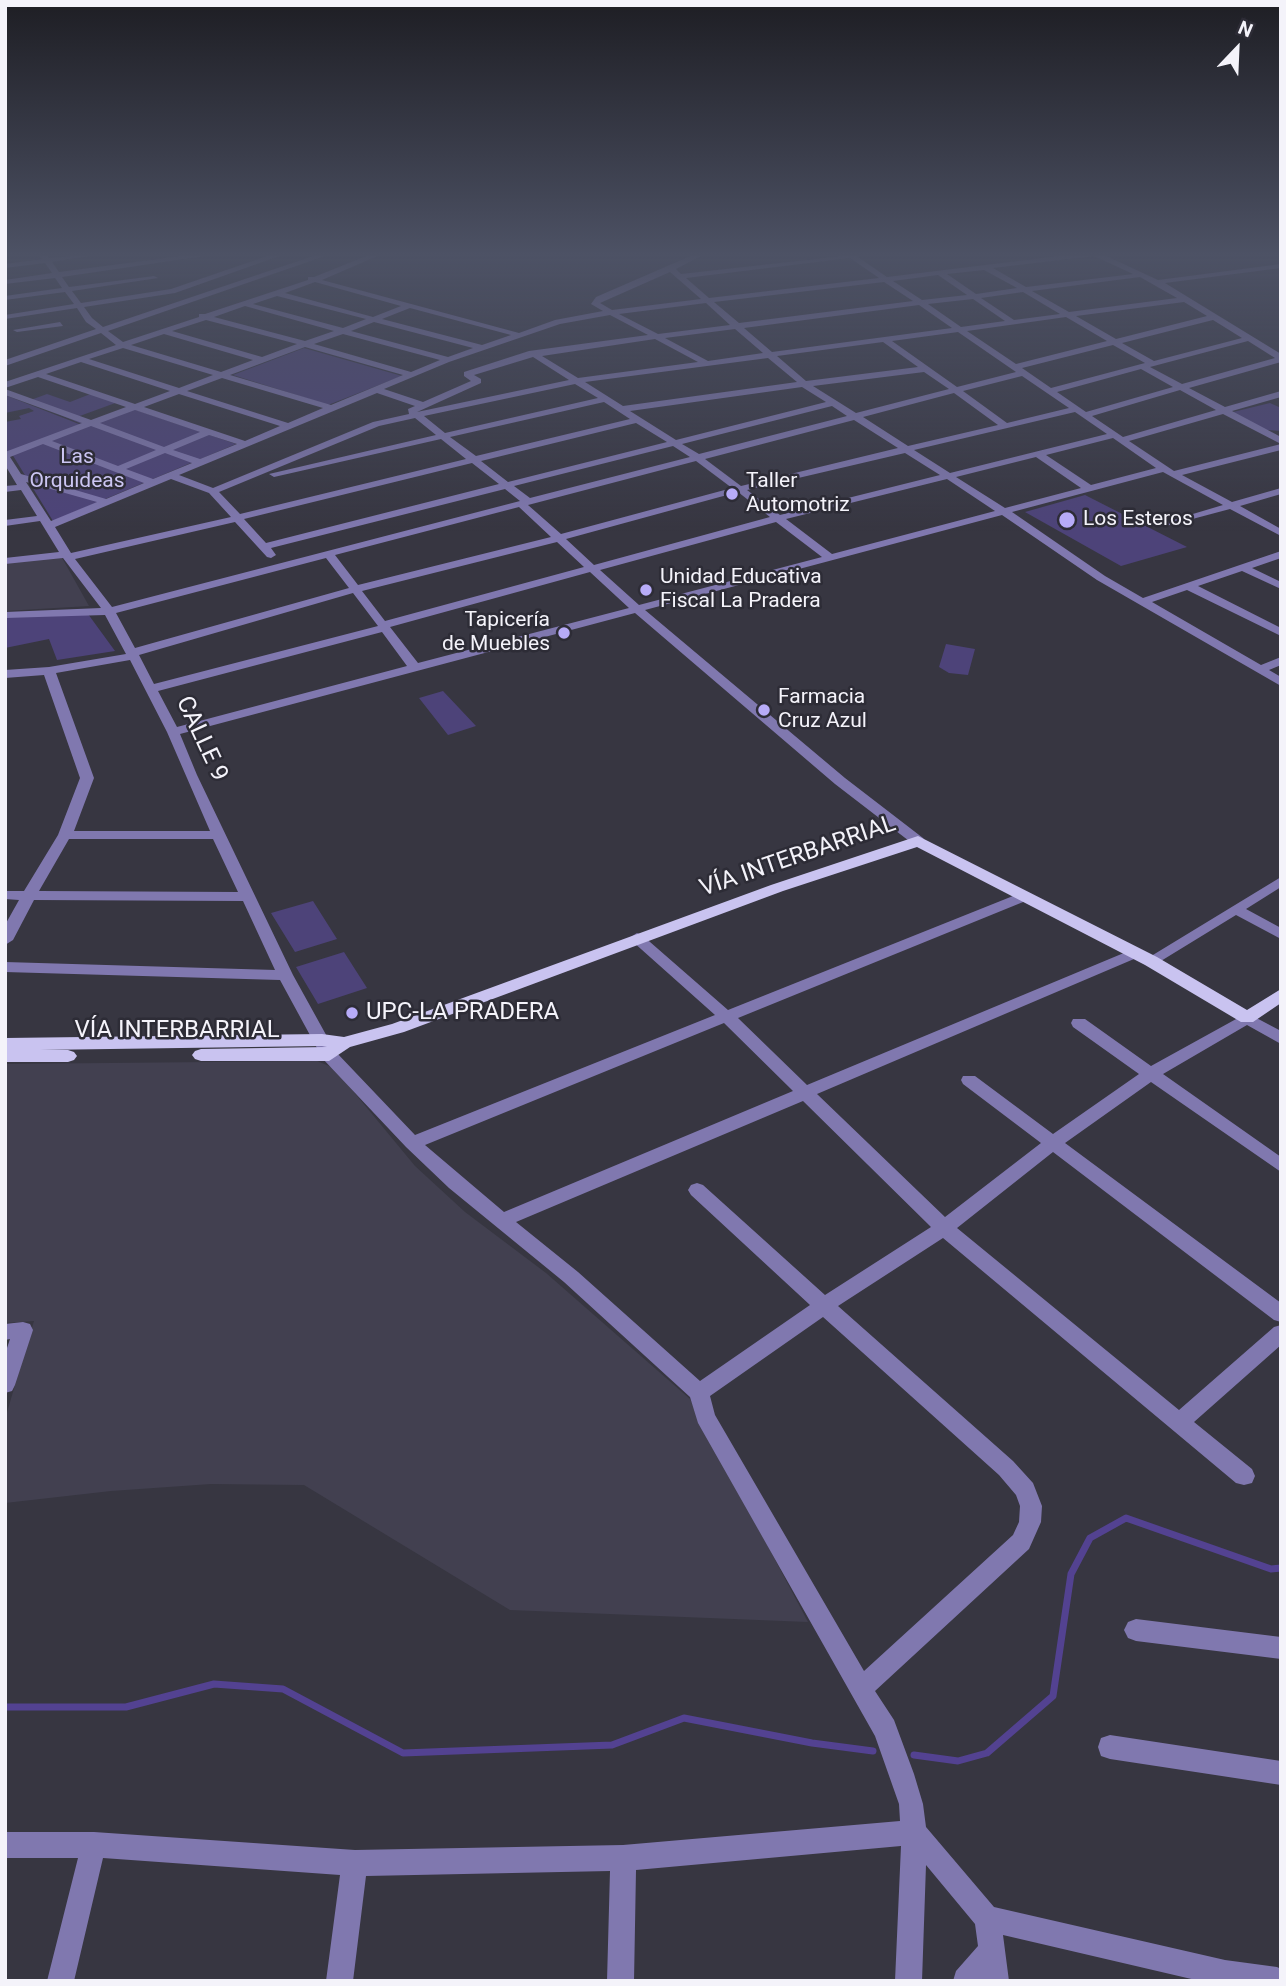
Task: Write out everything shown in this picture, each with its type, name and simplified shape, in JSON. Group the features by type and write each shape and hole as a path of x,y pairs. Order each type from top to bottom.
{"main road":[{"name":"VÍA INTERBARRIAL","path":"5,1056 158,1049 331,1046 398,1028 637,938 918,841 1144,957 1247,1018"},
{"path":"1247,1018 1281,995"},
{"name":"VÍA INTERBARRIAL","path":"5,1044 158,1049"}],"street":[{"path":"5,363 53,347"},
{"path":"5,385 117,347"},
{"path":"127,347 332,408"},
{"path":"217,347 262,360"},
{"path":"5,456 298,347"},
{"path":"314,347 412,375"},
{"path":"400,347 449,360"},
{"path":"477,347 482,348"},
{"path":"5,523 46,522 107,502 449,360 482,348 495,347"},
{"path":"516,347 467,374 478,381 411,411 507,486 638,610 840,781 918,841"},
{"path":"525,347 697,457 775,519 829,557"},
{"path":"678,347 705,362"},
{"path":"760,347 804,384 1003,511 1082,565 1281,682"},
{"path":"213,491 376,424 576,381 834,347"},
{"path":"894,347 1006,426"},
{"path":"983,347 1168,471 1281,533"},
{"path":"5,615 109,611 954,390 1097,347"},
{"path":"1120,347 1180,388 1281,441"},
{"path":"1049,391 1217,347"},
{"path":"1260,347 1281,359"},
{"path":"80,359 289,426"},
{"path":"5,674 49,671 133,654 356,589 739,489 1006,426 1080,412 1180,388 1281,359"},
{"path":"623,409 925,369"},
{"path":"38,374 245,444"},
{"path":"378,390 422,405"},
{"path":"5,393 201,463"},
{"path":"151,689 775,519 1038,454 1118,438 1281,394"},
{"path":"237,482 606,399"},
{"path":"264,547 831,402"},
{"path":"5,561 67,555 238,518 639,419"},
{"path":"118,469 208,432"},
{"path":"44,441 154,483"},
{"path":"173,732 1088,488 1281,446"},
{"path":"1038,454 1088,488"},
{"name":"CALLE 9","path":"5,456 67,555 109,611 133,654 173,732 285,975 331,1046 412,1143 501,1221 572,1276 699,1393"},
{"path":"172,476 213,491 281,566"},
{"path":"5,489 20,481 107,502"},
{"path":"1170,524 1281,491"},
{"path":"329,554 415,668"},
{"path":"1142,602 1281,554"},
{"path":"1242,567 1281,586"},
{"path":"1190,587 1281,633"},
{"path":"1260,670 1281,661"},
{"path":"5,940 65,835 87,778 49,671"},
{"path":"65,835 219,835"},
{"path":"501,1221 804,1094 1144,957 1237,910 1281,881"},
{"path":"5,895 249,897"},
{"path":"412,1143 1023,897"},
{"path":"1237,910 1281,934"},
{"path":"637,938 728,1018 944,1228 1244,1476"},
{"path":"5,967 285,975"},
{"path":"908,1981 914,1832 911,1804 902,1774 886,1729 828,1634 705,1417 699,1393 823,1306 944,1228 1054,1142 1150,1074 1247,1018 1281,1039"},
{"path":"1079,1023 1281,1166"},
{"path":"969,1080 1281,1314"},
{"path":"697,1190 1006,1468 1025,1490 1031,1506 1030,1522 1021,1542 874,1678 861,1686"},
{"path":"5,1332 23,1330 5,1385"},
{"path":"1180,1422 1281,1333"},
{"path":"1136,1630 1281,1648"},
{"path":"1110,1747 1281,1773"},
{"path":"5,1845 94,1844 355,1863 623,1858 914,1832"},
{"path":"914,1832 987,1918 996,1981"},
{"path":"60,1981 94,1844"},
{"path":"620,1981 623,1858"},
{"path":"339,1981 355,1863"},
{"path":"987,1918 1226,1977 1277,1981"},
{"path":"966,1981 992,1950"}],"shaded area":[{"path":"61,556 89,606 5,611 5,563"},
{"path":"317,1061 334,1068 415,1166 465,1212 546,1273 690,1399 808,1622 510,1610 304,1485 211,1484 111,1491 5,1503 5,1419 34,1321 5,1323 5,1064"}],"green space":[{"path":"304,348 402,376 328,405 233,375"},
{"path":"93,393 118,402 77,417 84,425 28,401 47,394 70,402"},
{"name":"Las Orquideas","path":"5,395 84,426 133,409 236,444 53,521 12,454 5,450 5,422 21,419 19,416 34,411 29,408 5,413"},
{"path":"1270,403 1281,408 1281,431 1267,432 1229,413"},
{"path":"1085,495 1187,547 1121,566 1025,512"},
{"path":"88,614 115,651 57,660 49,639 5,648 5,617"},
{"path":"946,644 975,649 968,675 949,673 939,667"},
{"path":"443,691 476,726 448,735 419,698"},
{"path":"313,901 337,939 295,952 271,913"},
{"path":"344,952 367,988 318,1004 296,967"}],"waterway":[{"path":"914,1755 958,1761 987,1753 1053,1696 1071,1574 1090,1538 1126,1518 1271,1569 1281,1568"},
{"path":"5,1707 126,1707 214,1684 283,1689 403,1753 612,1745 684,1718 812,1743 873,1751"}],"place":[{"name":"Taller Automotriz","path":"732,494"},
{"name":"Los Esteros","path":"1067,520"},
{"name":"Unidad Educativa Fiscal La Pradera","path":"646,590"},
{"name":"Tapicería de Muebles","path":"564,633"},
{"name":"Farmacia Cruz Azul","path":"764,710"},
{"name":"UPC-LA PRADERA","path":"352,1013"}]}
